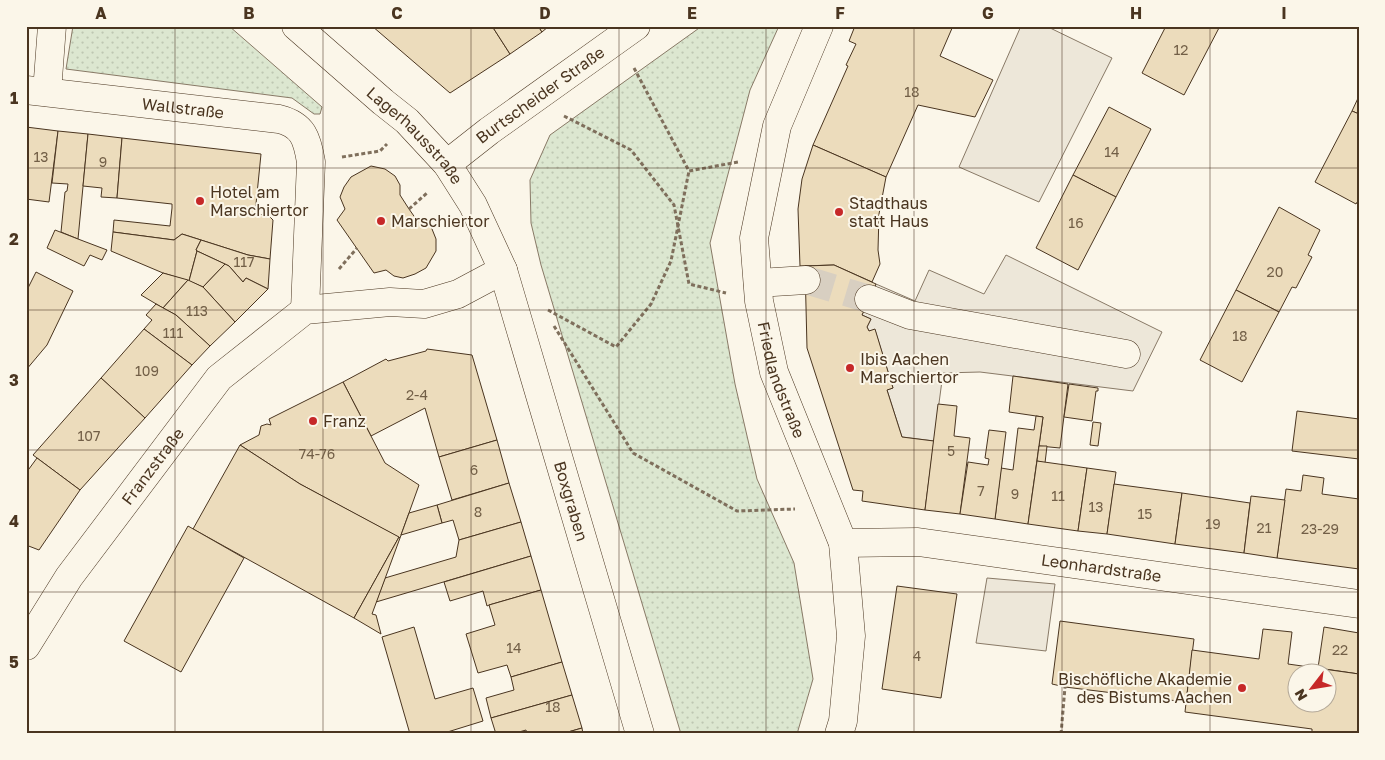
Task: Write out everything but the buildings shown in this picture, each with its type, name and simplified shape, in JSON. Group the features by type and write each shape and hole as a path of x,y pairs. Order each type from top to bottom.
{"main road":[{"path":"37,91 52,26"},
{"name":"Lagerhausstraße","path":"296,26 407,121 446,164 474,206 503,270"},
{"name":"Burtscheider Straße","path":"446,164 488,131 636,26"},
{"name":"Friedlandstraße","path":"819,26 777,126 754,238 758,292 774,372 843,543 851,636 843,721 839,734"},
{"name":"Wallstraße","path":"37,91 279,119 291,122 299,128 306,140 311,162"},
{"path":"311,162 305,310 390,302 424,304 458,294 503,270"},
{"name":"Boxgraben","path":"503,270 640,734"},
{"path":"758,292 806,280"},
{"path":"869,300 910,315 1126,354"},
{"name":"Franzstraße","path":"26,646 69,577 219,378 305,310"},
{"name":"Leonhardstraße","path":"843,543 918,542 1359,604"}],"path":[{"path":"547,315 542,307 616,347 651,304 671,260 689,171 634,68"},
{"path":"561,115 631,150 674,206 689,284 758,292"},
{"path":"311,162 380,151 407,121"},
{"path":"689,171 771,155"},
{"path":"552,323 633,453 738,511 794,509 827,505"},
{"path":"1061,734 1065,687"}],"green space":[{"path":"73,26 229,26 322,107 320,114 314,114 292,98 66,69"},
{"path":"702,26 779,26 750,90 710,243 735,384 757,479 794,563 813,679 797,734 681,734 541,265 531,223 530,180 550,135"}],"shaded area":[{"path":"1021,26 1046,26 1112,58 1039,202 959,167"},
{"path":"1006,255 1162,332 1133,391 980,372 943,373 934,441 902,437 887,390 893,388 875,330 869,331 867,327 871,319 862,315 876,284 915,301 929,270 984,294"},
{"path":"987,578 1055,584 1046,651 976,643"}],"tunnel":[{"path":"806,280 869,299"}],"place":[{"name":"Hotel am Marschiertor","path":"200,201"},
{"name":"Stadthaus statt Haus","path":"839,212"},
{"name":"Marschiertor","path":"381,221"},
{"name":"Ibis Aachen Marschiertor","path":"850,368"},
{"name":"Franz","path":"313,421"},
{"name":"Bischöfliche Akademie des Bistums Aachen","path":"1242,688"}]}
